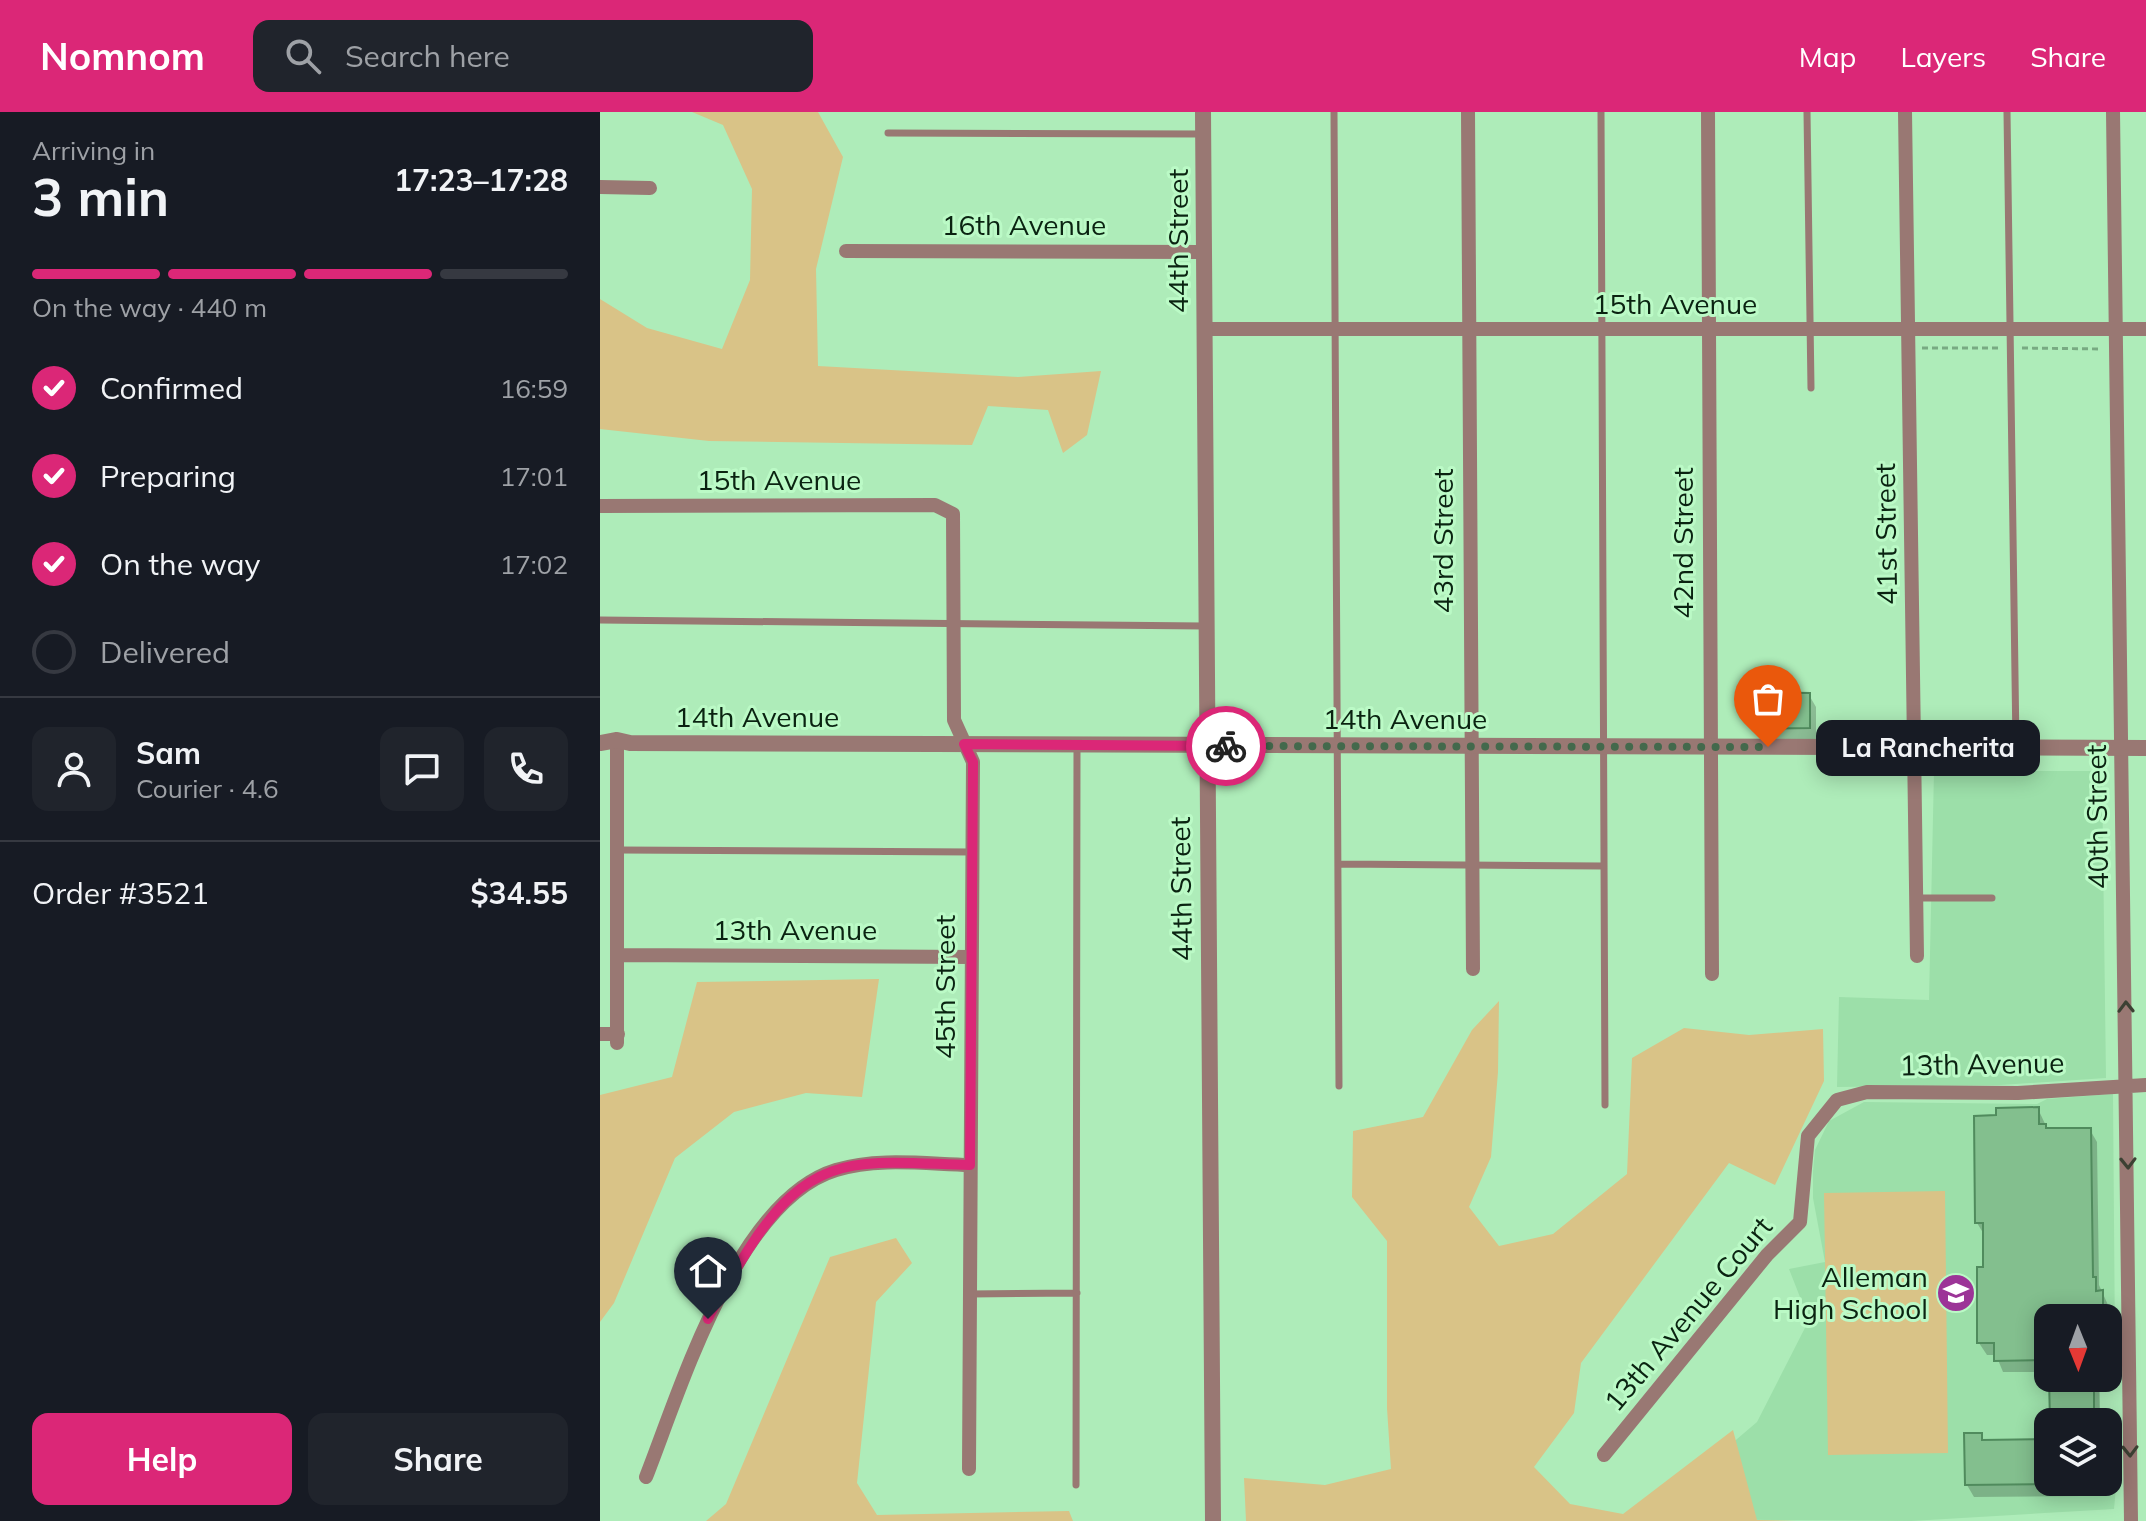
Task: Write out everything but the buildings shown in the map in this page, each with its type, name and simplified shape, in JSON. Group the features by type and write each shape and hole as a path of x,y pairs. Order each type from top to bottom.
{"street":[{"name":"44th Street","path":"1203,112 1204,626 1213,1521"},
{"name":"43rd Street","path":"1468,112 1473,969"},
{"name":"42nd Street","path":"1708,112 1712,974"},
{"name":"41st Street","path":"1905,112 1917,956"},
{"name":"40th Street","path":"2113,112 2131,1521"},
{"path":"600,187 650,188"},
{"name":"16th Avenue","path":"846,251 1203,252"},
{"name":"15th Avenue","path":"1204,329 1708,332 2146,329"},
{"name":"15th Avenue","path":"604,506 935,505 949,510"},
{"name":"45th Street","path":"949,510 954,520 954,720 973,762 969,1469"},
{"path":"600,1034 617,1038 619,850 608,742"},
{"name":"14th Avenue","path":"608,742 2146,748"},
{"name":"13th Avenue","path":"618,955 971,957"},
{"name":"13th Avenue","path":"1824,1112 1837,1100 1867,1092 2018,1093 2146,1085"},
{"name":"13th Avenue Court","path":"1604,1455 1767,1255 1800,1222 1808,1136 1824,1112"},
{"path":"646,1477 715,1303 784,1201 817,1177 860,1165 970,1165"}],"lane":[{"path":"1334,112 1339,1086"},
{"path":"1601,112 1605,1105"},
{"path":"1807,112 1811,388"},
{"path":"2007,112 2016,748"},
{"path":"888,133 1203,134"},
{"path":"600,620 1204,626"},
{"path":"1076,1485 1077,746"},
{"path":"619,850 972,852"},
{"path":"1339,864 1603,866"},
{"path":"1917,898 1992,898"},
{"path":"969,1294 1077,1293"}],"shaded area":[{"path":"692,112 818,112 843,157 816,269 818,366 1018,377 1101,371 1087,435 1063,453 1048,410 988,406 972,445 709,441 600,429 600,299 647,328 722,349 750,280 752,189 723,125"},
{"path":"1934,771 2102,771 2106,1078 2000,1085 1837,1087 1839,997 1929,1000"},
{"path":"879,979 862,1097 806,1093 734,1112 675,1158 614,1303 600,1322 600,1095 672,1077 697,982"},
{"path":"1499,1001 1498,1072 1491,1157 1469,1207 1499,1246 1553,1234 1627,1174 1632,1058 1684,1028 1749,1035 1823,1029 1824,1081 1775,1185 1729,1163 1581,1363 1574,1413 1534,1467 1570,1504 1623,1514 1733,1430 1757,1520 1797,1521 1246,1521 1244,1478 1325,1485 1391,1469 1387,1408 1387,1241 1352,1197 1353,1131 1423,1117 1472,1030"},
{"name":"Alleman High School","path":"2113,1094 2115,1304 2034,1304 2034,1392 2100,1392 2100,1408 2034,1408 2034,1496 2115,1496 2114,1509 1911,1521 1643,1519 1757,1422 1809,1320 1789,1269 1825,1262 1813,1198 1813,1171 1815,1150 1829,1121 1864,1102 2037,1104 2047,1099"},
{"path":"1945,1191 1948,1453 1828,1455 1824,1193"},
{"path":"896,1238 912,1263 876,1302 857,1483 877,1515 1069,1511 1073,1521 706,1521 726,1504 830,1257"}],"way so far":[{"path":"1226,746 1768,747"}],"place":[{"name":"La Rancherita","path":"1768,747"},
{"name":"Alleman High School","path":"1956,1293"}],"route":[{"path":"708,1319 771,1215 798,1188 836,1170 874,1163 970,1165 973,762 964,744 1226,746"}]}
